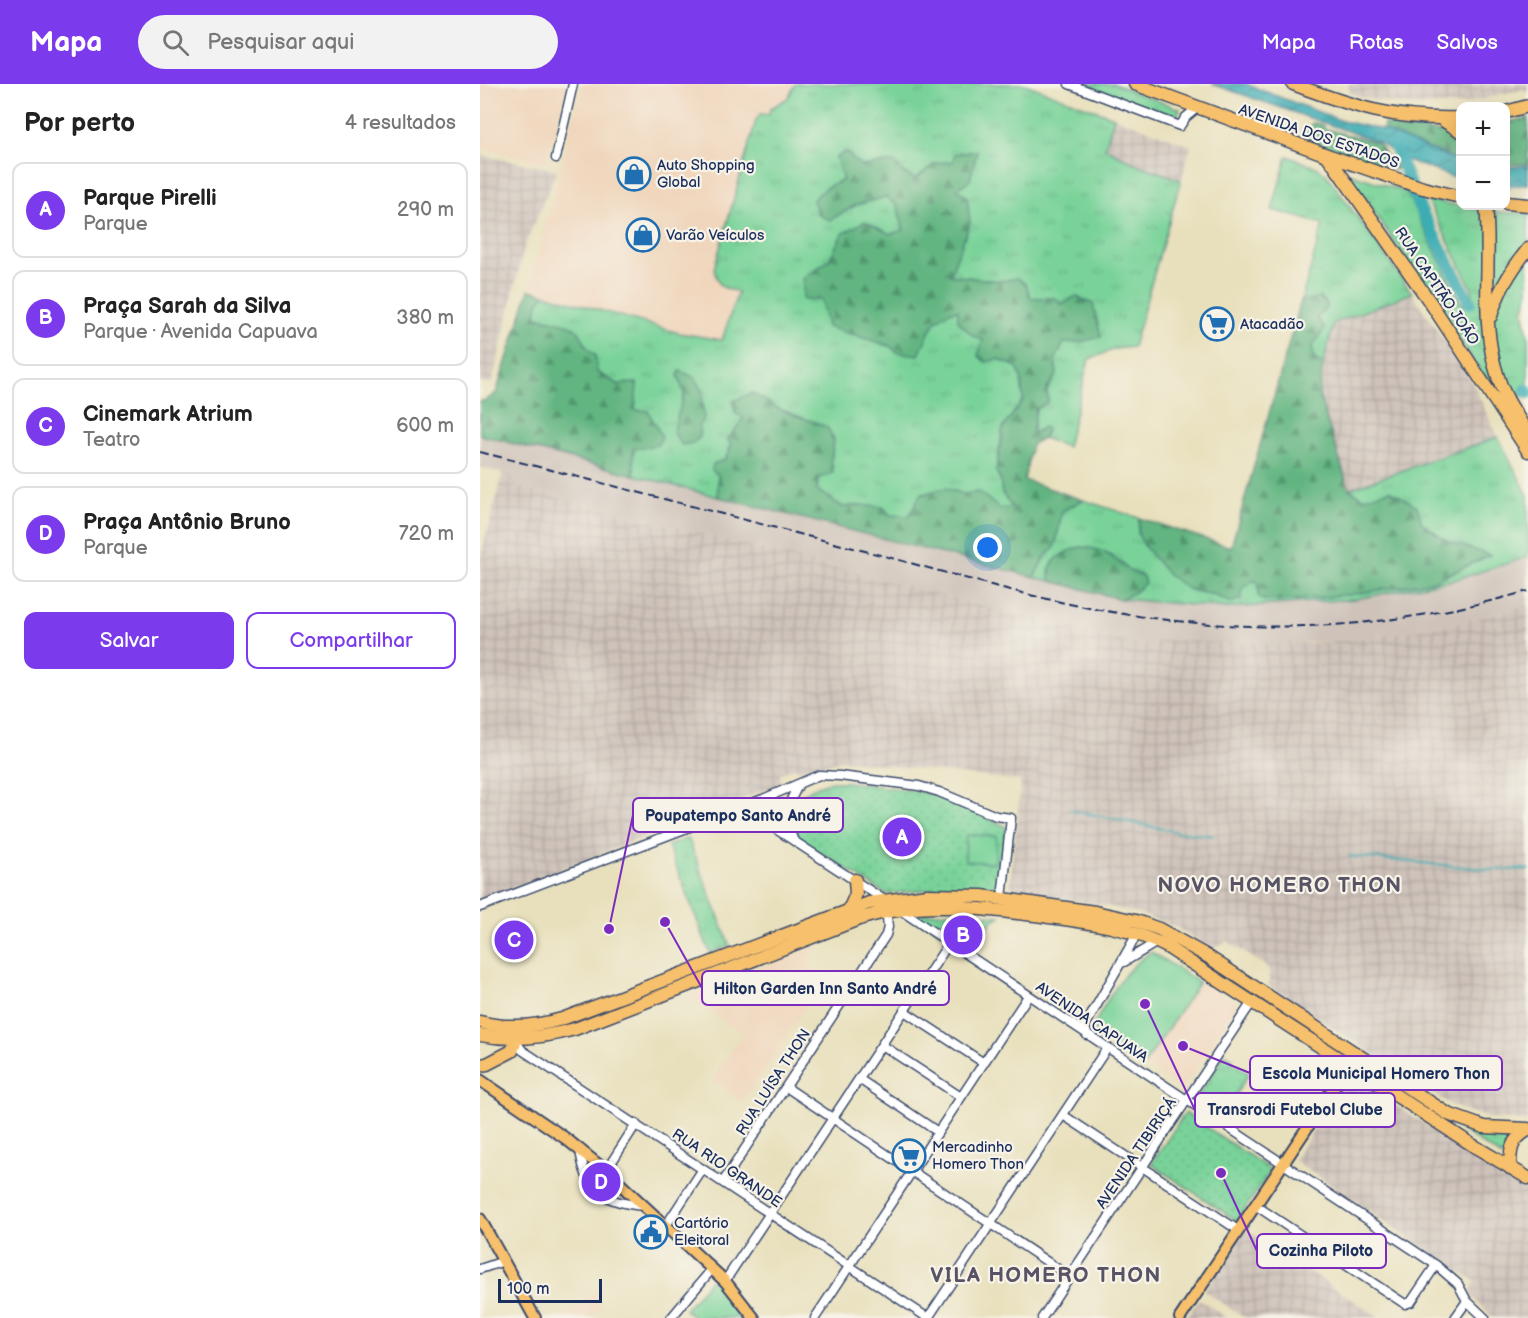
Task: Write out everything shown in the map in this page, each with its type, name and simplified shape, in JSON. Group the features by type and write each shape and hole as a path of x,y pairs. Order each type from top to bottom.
{"highway":[{"path":"1293,84 1346,104 1376,112 1407,117 1456,118"},
{"name":"AVENIDA DOS ESTADOS","path":"1140,85 1327,156 1401,181 1456,196"},
{"path":"1510,111 1528,106"},
{"path":"1440,119 1456,128"},
{"name":"RUA CAPITÃO JOÃO","path":"1327,156 1524,433"},
{"path":"1510,203 1528,205"},
{"name":"RUA CAPITÃO JOÃO","path":"1486,210 1488,326 1493,362 1502,389 1524,433"},
{"path":"1488,326 1499,292 1528,249"},
{"path":"1524,433 1528,451"},
{"path":"849,910 856,898 855,880"},
{"path":"480,1035 512,1033 553,1035 575,1029 890,907 940,895 1002,898 1095,912 1136,921 1165,932 1207,956 1448,1114 1484,1127 1528,1129"},
{"path":"480,1022 512,1033 571,1017 849,910 890,907 975,907 1093,923 1137,934 1157,942 1528,1178"},
{"path":"1136,921 1137,934"},
{"path":"484,1064 513,1051 515,1045 512,1033"},
{"path":"1510,1168 1513,1142 1528,1129"}],"main road":[{"path":"484,1064 484,1082 580,1149 606,1171 725,1281 754,1318"},
{"path":"1180,1318 1349,1065"},
{"path":"480,1219 533,1317"}],"street":[{"path":"556,158 573,84"},
{"path":"1069,84 1180,126 1186,117 1197,108"},
{"path":"480,907 742,807 819,775 919,786 996,816 1011,818 1002,898"},
{"path":"793,840 787,812 790,800 799,784"},
{"name":"AVENIDA CAPUAVA","path":"742,807 855,880 890,907 949,943 1436,1265 1458,1284 1467,1300 1485,1318"},
{"name":"RUA LUÍSA THON","path":"723,1182 886,935 890,907"},
{"path":"1087,1035 1085,1026 1137,934"},
{"path":"1121,964 1157,942"},
{"path":"725,1281 949,943"},
{"path":"815,1318 1028,996"},
{"name":"AVENIDA TIBIRIÇÁ","path":"1042,1318 1252,1002"},
{"path":"904,1011 984,1063"},
{"path":"1075,1027 1085,1026"},
{"name":"RUA RIO GRANDE","path":"512,1033 522,1050 928,1318"},
{"path":"882,1045 961,1097"},
{"path":"928,1318 1107,1048"},
{"path":"859,1079 938,1132"},
{"path":"786,1088 1070,1276"},
{"path":"1063,1115 1238,1230"},
{"path":"606,1171 636,1124"},
{"path":"580,1149 585,1175 596,1190 611,1200 643,1206"},
{"path":"665,1227 704,1169"},
{"path":"1255,1205 1405,1304 1411,1302 1436,1265"},
{"path":"480,1269 504,1261"},
{"path":"671,1318 712,1269"},
{"path":"1455,1318 1467,1300"}],"shaded area":[{"path":"480,84 568,84 546,163 480,148"},
{"path":"582,84 795,84 793,93 788,98 771,108 768,115 761,113 756,120 714,269 721,287 738,292 722,341 679,333 529,290"},
{"path":"1348,84 1528,84 1528,92 1525,93 1524,89 1470,102 1456,102 1456,105 1416,106 1351,94"},
{"path":"1114,117 1191,146 1181,180 1136,164 1105,148"},
{"path":"480,155 557,170 524,247 492,383 480,382"},
{"path":"1412,293 1472,382 1498,437 1349,489 1319,395 1323,364 1334,323"},
{"path":"480,435 1121,599 1228,608 1355,599 1457,579 1528,557 1528,605 1429,628 1348,640 1274,644 1165,639 1142,646 510,485 512,476 480,467"},
{"path":"503,473 513,476 510,485 1142,646 1165,639 1310,643 1348,640 1429,628 1528,605 1528,1121 1491,1119 1453,1106 1269,986 1269,968 1227,941 1212,949 1175,927 1143,915 1109,906 1016,892 1010,884 1021,781 841,760 807,770 793,768 780,774 781,781 775,786 480,901 480,559"},
{"path":"819,945 806,964 826,977 743,1102 712,1080 743,1033 686,996"},
{"path":"1201,979 1236,1003 1236,1006 1182,1090 1144,1065"},
{"path":"1349,1075 1505,1177 1528,1189 1528,1318 1494,1318 1474,1299 1470,1292 1476,1280 1460,1273 1294,1160"},
{"path":"1245,1229 1380,1318 1245,1318 1204,1291"},
{"path":"594,1291 602,1306 588,1318 562,1318"},
{"path":"1199,1299 1227,1318 1186,1318"}],"green space":[{"path":"795,84 1025,84 1114,117 1105,148 1136,164 1181,180 1133,347 1115,349 1089,359 1067,447 1043,438 1047,429 1032,435 1036,409 1057,374 1055,360 1064,342 1080,342 1062,304 1054,298 1031,298 1026,285 1018,279 1000,281 949,275 970,223 957,190 952,162 936,163 915,179 901,171 895,162 861,166 843,180 825,188 830,220 856,205 886,197 897,204 904,231 890,234 842,234 830,259 803,279 821,300 882,344 890,346 948,311 958,310 998,359 1017,367 1021,377 1023,400 1003,428 996,471 1002,493 1013,509 999,509 979,492 963,494 946,488 920,495 909,516 890,516 860,505 843,507 817,491 818,478 833,473 831,460 834,440 827,427 779,409 752,393 744,418 728,439 731,446 718,475 718,497 634,475 633,448 657,445 617,384 597,372 595,355 587,349 579,332 536,317 538,303 545,294 679,333 722,340 738,292 721,286 714,269 756,120 761,113 768,115 771,108 788,98"},
{"path":"1081,84 1114,84 1180,109 1176,120"},
{"path":"1528,116 1528,164 1510,164 1510,121 1525,120"},
{"path":"1313,123 1322,125 1326,129 1378,143 1389,161 1397,168 1395,170 1305,140 1303,130"},
{"path":"1384,124 1394,124 1403,130 1418,129 1448,134 1456,139 1456,159 1383,130"},
{"path":"977,151 970,180 957,189 967,197 970,223 950,275 1000,281 1018,278 1026,285 1031,298 1054,298 1062,304 1076,296 1093,304 1101,337 1064,343 1055,360 1057,374 1047,388 1048,402 1036,409 1032,434 1044,427 1047,429 1043,438 1032,444 1024,480 1083,500 1062,511 1055,547 1044,558 1034,577 718,497 718,475 712,470 713,464 726,459 731,446 728,439 744,418 735,413 733,401 752,393 779,409 827,427 834,440 831,460 833,473 818,478 817,490 843,507 860,505 883,507 890,515 909,516 920,495 946,488 963,494 979,492 999,508 1013,509 1002,493 996,471 1003,428 1023,400 1021,377 1017,367 998,359 985,362 978,355 983,340 973,336 958,321 958,310 949,312 937,320 919,355 896,352 890,346 827,327 821,300 803,299 803,279 830,259 842,234 865,221 890,234 904,230 897,205 886,197 856,205 830,220 818,215 813,200 825,188 843,180 836,157 846,152 861,166 895,162 901,171 915,179 936,163 952,162 955,154"},
{"path":"1287,156 1316,167 1326,174 1412,293 1334,323 1323,364 1314,359 1312,346 1319,297 1301,301 1323,224 1272,210"},
{"path":"1348,173 1406,192 1459,300 1465,306 1474,300 1471,287 1427,199 1456,205 1456,210 1528,214 1528,292 1523,312 1528,335 1528,395 1500,400"},
{"path":"529,290 545,294 538,303 536,317 564,323 578,331 588,349 595,355 597,372 617,384 637,383 635,410 648,411 662,437 657,445 633,449 634,475 480,435 480,401 485,401 496,393"},
{"path":"1319,297 1328,305 1317,318 1325,329 1312,346 1314,359 1323,364 1319,395 1349,489 1364,498 1390,490 1417,506 1422,523 1447,541 1490,555 1434,581 1354,594 1300,600 1263,600 1258,596 1258,583 1255,580 1243,588 1241,599 1231,603 1215,595 1190,590 1168,575 1145,547 1138,534 1139,518 1231,547 1301,301"},
{"path":"680,371 694,377 703,393 704,419 699,425 700,437 693,443 682,445 673,432 684,394 678,375"},
{"path":"1498,437 1528,495 1528,557 1457,579 1355,599 1228,608 1121,599 1133,593 1130,572 1122,562 1049,570 1051,581 1034,577 1044,558 1055,547 1062,511 1083,500 1139,518 1138,534 1190,590 1215,595 1231,603 1243,588 1255,580 1259,583 1258,596 1263,600 1300,600 1354,594 1434,581 1489,555 1448,541 1422,523 1364,498 1349,489"},
{"path":"1080,547 1102,551 1126,568 1143,576 1145,583 1121,599 1051,581 1050,568 1057,558"},
{"path":"830,782 847,782 929,793 1003,825 1006,828 999,892 943,888 886,894 802,841 792,821 795,804 809,791"},
{"path":"788,795 783,810 784,830 753,810"},
{"path":"966,835 996,836 995,863 965,861"},
{"path":"688,838 730,946 710,953 668,846"},
{"path":"947,912 1000,916 991,922 972,954 914,914"},
{"path":"1151,952 1199,982 1144,1065 1094,1030 1093,1026 1124,976"},
{"path":"1225,1054 1249,1074 1221,1116 1197,1098"},
{"path":"1185,1113 1271,1170 1237,1221 1151,1164"},
{"path":"1444,1119 1477,1131 1512,1136 1506,1147 1505,1159"},
{"path":"711,1279 722,1287 746,1318 695,1318 685,1310"}],"water":[{"path":"1212,84 1246,84 1342,121 1383,130 1456,160 1456,178 1399,157 1379,142"},
{"path":"1528,166 1528,184 1510,186 1510,167"}],"waterway":[{"path":"1394,145 1419,206 1470,303"},
{"path":"1070,810 1178,832 1213,836"},
{"path":"1349,856 1495,870 1528,869"}],"railway":[{"path":"480,452 1017,592 1080,606 1165,620 1270,626 1321,626 1373,622 1424,615 1528,591"}],"place":[{"name":"Auto Shopping Global","path":"634,174"},
{"name":"Varão Veículos","path":"643,235"},
{"name":"Atacadão","path":"1217,324"},
{"name":"Parque Pirelli","path":"902,837"},
{"name":"Hilton Garden Inn Santo André","path":"665,922"},
{"name":"Poupatempo Santo André","path":"609,929"},
{"name":"Praça Sarah da Silva","path":"963,935"},
{"name":"Cinemark Atrium","path":"514,940"},
{"name":"Transrodi Futebol Clube","path":"1145,1004"},
{"name":"Escola Municipal Homero Thon","path":"1183,1046"},
{"name":"Mercadinho Homero Thon","path":"909,1156"},
{"name":"Cozinha Piloto","path":"1221,1173"},
{"name":"Praça Antônio Bruno","path":"601,1182"},
{"name":"Cartório Eleitoral","path":"651,1232"}],"district":[{"name":"NOVO HOMERO THON","path":"1280,885"},
{"name":"VILA HOMERO THON","path":"1046,1275"}]}
